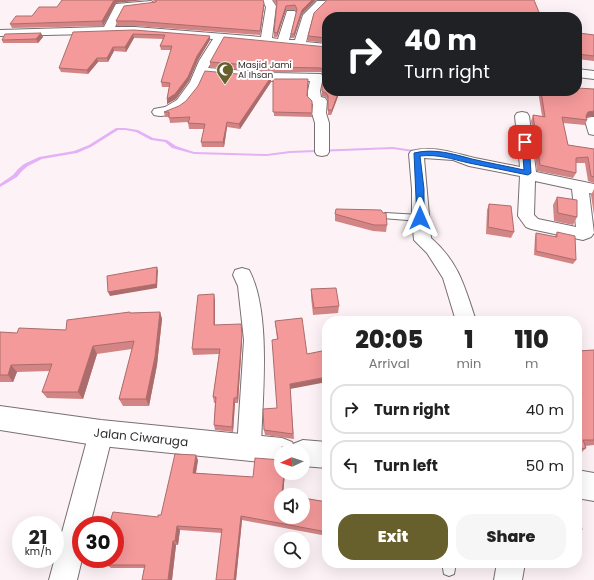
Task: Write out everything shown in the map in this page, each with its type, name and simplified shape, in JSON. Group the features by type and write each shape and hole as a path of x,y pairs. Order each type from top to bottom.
{"street":[{"path":"266,41 270,22 271,6 268,4 267,0"},
{"path":"140,23 153,2"},
{"path":"108,30 120,6 153,2"},
{"path":"300,44 308,15 321,3"},
{"path":"282,43 291,14"},
{"path":"0,33 108,30 140,23 220,37 322,46"},
{"path":"159,112 182,104 196,82 220,37"},
{"path":"201,71 266,76 317,77 314,90 315,100 320,101 319,113 322,123 322,152"},
{"path":"582,74 594,75"},
{"path":"464,316 452,276 433,248 427,245 423,240 420,218 420,189 416,154 428,153 455,156 469,161 528,174 587,187 585,233 580,234 538,225 528,220 525,212 528,174 522,116"},
{"path":"242,275 247,286 254,340 249,448"},
{"name":"Jalan Ciwaruga","path":"0,418 101,433 274,450"},
{"path":"63,580 101,433"},
{"path":"310,454 322,455"},
{"path":"582,485 594,487"},
{"path":"508,580 511,568"}],"lane":[{"path":"385,216 420,218"}],"building":[{"path":"62,0 114,0 102,21 10,24 16,16 32,16 39,7 57,7"},
{"path":"156,0 263,0 264,3 260,31 134,21 116,21 124,6 156,2"},
{"path":"276,0 312,0 302,10 294,34 291,34 297,9 295,5 286,6 277,33 274,32"},
{"path":"327,0 534,0 539,12 322,12 322,37 308,36 314,13"},
{"path":"134,30 210,36 197,56 188,77 175,94 167,99 170,83 161,82 172,46 160,46 165,35 133,34 125,47 113,47 107,58 97,58 87,70 59,68 73,32"},
{"path":"41,33 36,39 2,40 5,34"},
{"path":"582,33 594,35 594,56 582,55"},
{"path":"224,37 322,47 322,69 210,62"},
{"path":"205,71 271,77 239,124 227,122 223,142 201,142 205,124 188,123 190,117 169,118 169,112 164,112 179,106 186,101 198,86"},
{"path":"273,79 308,79 307,96 312,101 312,113 273,112"},
{"path":"582,88 594,89 594,111 588,112 586,116 587,120 562,117 568,145 594,149 594,177 591,176 588,157 576,158 576,173 540,165 533,115 545,117 542,96 582,96"},
{"path":"328,96 337,96 332,110 328,110"},
{"path":"557,197 577,200 577,217 558,213"},
{"path":"489,204 511,206 514,232 488,227"},
{"path":"336,209 381,210 383,213 386,213 387,225 374,225 335,214"},
{"path":"557,232 575,236 576,260 536,251 536,233 557,237"},
{"path":"157,267 156,284 108,292 107,276"},
{"path":"336,288 339,306 314,308 311,289"},
{"path":"214,294 214,325 241,324 242,334 237,398 234,398 232,427 214,425 216,397 213,397 220,349 192,349 198,295"},
{"path":"130,312 160,312 155,357 146,399 119,399 134,341 93,346 78,392 42,392 52,364 11,365 8,375 0,375 0,332 17,333 19,328 66,330 67,320"},
{"path":"302,318 307,354 322,351 322,378 290,384 293,434 264,430 263,409 277,408 272,340 278,339 275,321"},
{"path":"594,350 594,440 583,440 586,448 582,448 582,394 582,351"},
{"path":"175,454 196,455 193,473 253,477 255,458 274,459 274,480 283,480 283,488 274,488 274,522 241,516 234,580 216,580 222,529 177,526 175,541 173,541 168,580 142,580 145,565 124,565 124,516 112,516 113,512 158,517 158,515 161,515"},
{"path":"310,499 322,501 322,531 284,524 310,524"}],"waterway":[{"path":"0,186 15,176 26,165 41,158 75,152 90,146 117,129 137,131 152,139 166,141 174,147 194,153 267,155 290,152 393,148 420,152"}],"place":[{"name":"Masjid Jami Al Ihsan","path":"225,85"}],"route":[{"path":"420,218 420,189 416,154 428,153 455,156 469,161 528,173 525,142"}]}
